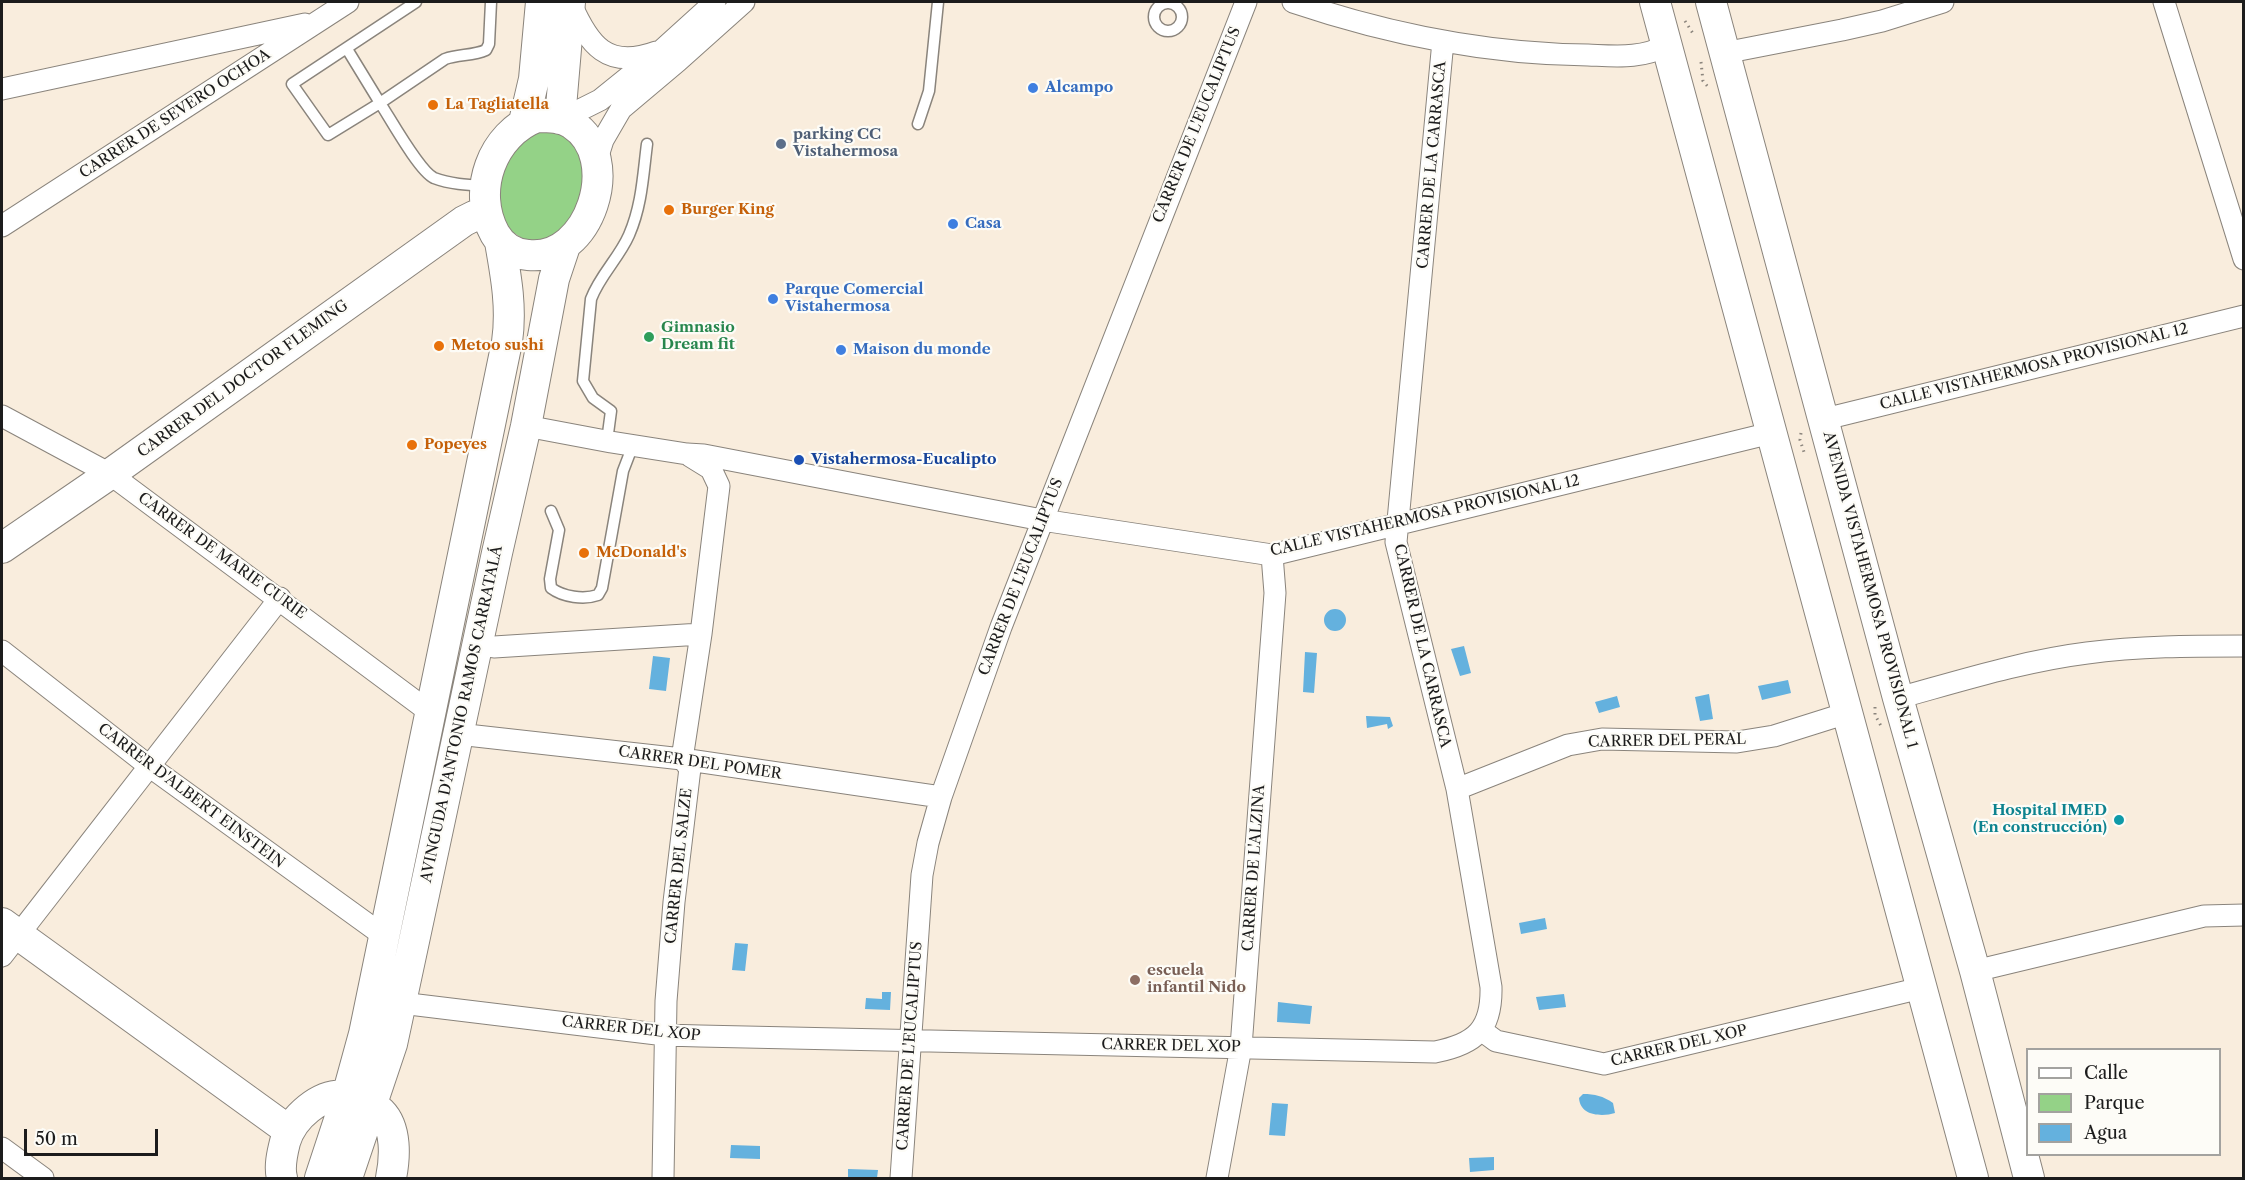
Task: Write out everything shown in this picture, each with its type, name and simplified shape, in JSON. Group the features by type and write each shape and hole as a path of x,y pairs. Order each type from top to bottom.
{"street":[{"name":"CARRER DE SEVERO OCHOA","path":"2,226 348,2"},
{"path":"524,122 534,79 541,2"},
{"path":"561,119 570,2"},
{"path":"570,2 583,30 599,49 616,57 632,59 662,50"},
{"path":"561,119 600,100 662,50 715,2"},
{"path":"596,162 603,140 621,109 678,62 744,2"},
{"name":"CARRER DE L'EUCALIPTUS","path":"901,1179 922,875 927,843 1000,627 1246,2"},
{"path":"1293,2 1349,20 1443,41 1506,50 1581,55 1635,56 1654,53 1661,22"},
{"name":"AVENIDA VISTAHERMOSA PROVISIONAL 1","path":"1711,2 1708,52 1732,84 1824,419 1886,698 1907,728 1975,971 2029,1179"},
{"path":"1708,52 1862,26 1943,2"},
{"path":"2164,2 2244,259"},
{"path":"2,89 317,21"},
{"path":"1661,22 1973,1179"},
{"name":"CARRER DE LA CARRASCA","path":"1443,41 1396,542 1457,789 1491,987 1491,1007 1481,1030"},
{"path":"537,117 561,119 572,123 586,138 596,162 597,182 594,201 586,219 565,246 533,256 521,254 500,243 486,215 485,186 490,164 512,130 524,122 537,117"},
{"name":"CARRER DEL DOCTOR FLEMING","path":"2,548 110,474 464,221 474,216 486,215"},
{"name":"AVINGUDA D'ANTONIO RAMOS CARRATALÁ","path":"347,1179 359,1101 364,1034 510,322 500,243"},
{"name":"AVINGUDA D'ANTONIO RAMOS CARRATALÁ","path":"320,1179 359,1101 392,1044 526,426 554,279 565,246"},
{"name":"CALLE VISTAHERMOSA PROVISIONAL 12","path":"1824,419 2244,316"},
{"name":"CARRER DE MARIE CURIE","path":"2,416 110,474 280,598 431,713"},
{"name":"CALLE VISTAHERMOSA PROVISIONAL 12","path":"526,426 704,455 1042,520 1272,555 1771,434"},
{"name":"CALLE VISTAHERMOSA PROVISIONAL 12","path":"687,454 711,469 719,486 731,472 738,468 758,466"},
{"name":"CARRER DEL SALZE","path":"663,1179 665,1035 674,902 690,768 682,759 701,634 719,486"},
{"name":"CARRER DE L'ALZINA","path":"1217,1179 1241,1047 1275,593 1272,555"},
{"path":"280,598 149,766 7,938 288,1130"},
{"path":"494,646 701,634"},
{"path":"1886,698 2010,668 2085,653 2155,646 2244,646"},
{"name":"CARRER D'ALBERT EINSTEIN","path":"2,651 149,766 384,936"},
{"name":"CARRER DEL PERAL","path":"1457,789 1568,745 1585,741 1602,739 1737,742 1774,736 1847,712"},
{"name":"CARRER DEL POMER","path":"458,734 682,759 941,797"},
{"path":"1975,971 2204,916 2244,915"},
{"name":"CARRER DEL XOP","path":"401,1003 665,1035 1435,1052 1455,1048 1481,1030 1496,1041 1604,1064 1921,988"},
{"path":"282,1179 280,1172 282,1152 288,1130 295,1120 314,1106 335,1096 359,1101 381,1112 388,1123 394,1145 391,1179"},
{"path":"2,1148 43,1179"}],"lane":[{"path":"416,2 292,84 328,135 445,59 486,51 489,44 491,2"},
{"path":"918,124 929,91 938,2"},
{"path":"347,48 420,165 432,177 457,184 485,186"},
{"path":"607,441 611,411 593,398 583,381 591,299 595,287 620,250 636,216 641,199 647,144"},
{"path":"551,511 559,530 550,579 551,588 559,594 590,598 598,595 602,588 623,471 633,445"}],"path":[{"path":"1661,22 1680,17 1688,23 1708,52 1701,72 1708,88 1719,88 1732,84"},
{"path":"1886,698 1878,723 1887,730 1907,728"}],"green space":[{"path":"549,129 574,141 584,160 585,179 574,217 547,242 528,242 508,229 501,218 501,179 508,158 534,130"}],"water":[{"path":"1335,609 1343,612 1346,620 1343,628 1335,631 1327,628 1324,620 1327,612"},
{"path":"1464,646 1471,673 1460,676 1451,649"},
{"path":"1305,652 1317,653 1314,693 1303,692"},
{"path":"653,656 670,658 666,691 649,689"},
{"path":"1788,680 1791,693 1762,700 1758,686"},
{"path":"1709,694 1713,719 1700,721 1695,697"},
{"path":"1617,696 1620,707 1599,713 1595,702"},
{"path":"1366,716 1390,717 1393,726 1388,729 1387,724 1367,728"},
{"path":"1545,918 1547,929 1521,934 1519,923"},
{"path":"735,943 748,944 745,971 732,970"},
{"path":"882,992 891,992 890,1010 865,1009 866,998 882,999"},
{"path":"1564,994 1566,1007 1539,1010 1536,997"},
{"path":"1278,1002 1312,1006 1310,1024 1277,1022"},
{"path":"1583,1094 1599,1096 1613,1103 1615,1113 1598,1115 1587,1112 1580,1104 1579,1098"},
{"path":"1272,1103 1288,1104 1285,1136 1269,1135"},
{"path":"731,1145 760,1146 760,1159 730,1158"},
{"path":"1494,1157 1494,1170 1470,1172 1469,1158"},
{"path":"848,1169 878,1170 877,1178 848,1178"}],"place":[{"name":"Alcampo","path":"1033,88"},
{"name":"La Tagliatella","path":"433,105"},
{"name":"parking CC Vistahermosa","path":"781,144"},
{"name":"Burger King","path":"669,210"},
{"name":"Casa","path":"953,224"},
{"name":"Parque Comercial Vistahermosa","path":"773,299"},
{"name":"Gimnasio Dream fit","path":"649,337"},
{"name":"Metoo sushi","path":"439,346"},
{"name":"Maison du monde","path":"841,350"},
{"name":"Popeyes","path":"412,445"},
{"name":"Vistahermosa-Eucalipto","path":"799,460"},
{"name":"McDonald's","path":"584,553"},
{"name":"Hospital IMED (En construcción)","path":"2119,820"},
{"name":"escuela infantil Nido","path":"1135,980"}]}
